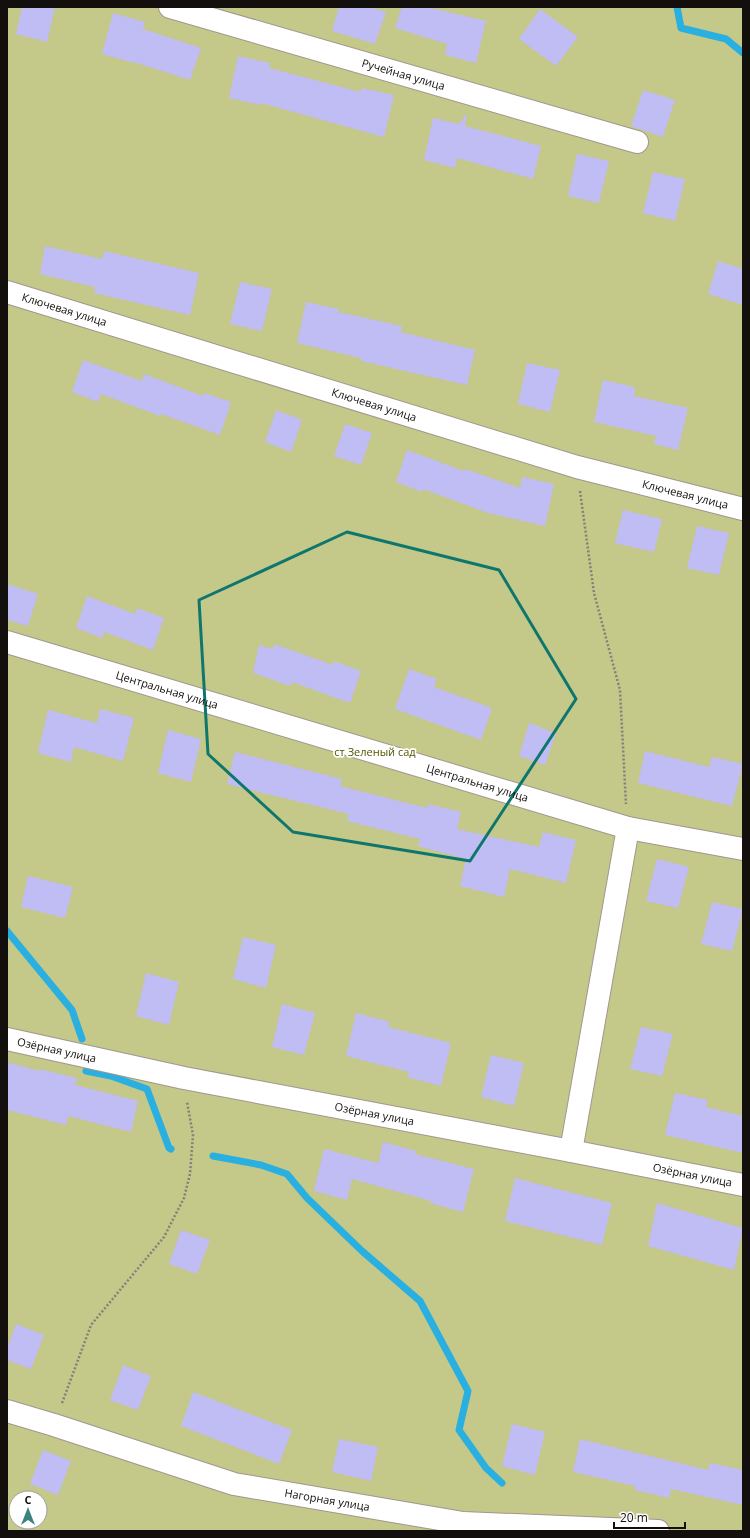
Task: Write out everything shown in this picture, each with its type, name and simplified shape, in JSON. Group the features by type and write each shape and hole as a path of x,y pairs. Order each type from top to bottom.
{"street":[{"name":"Ручейная улица","path":"170,7 637,142"},
{"name":"Ключевая улица","path":"7,292 577,467 743,509"},
{"name":"Центральная улица","path":"7,642 628,828 743,849"},
{"path":"571,1151 628,828"},
{"name":"Озёрная улица","path":"7,1039 184,1078 743,1185"},
{"name":"Нагорная улица","path":"7,1411 54,1424 234,1484 465,1527 658,1531"}],"path":[{"path":"577,467 594,593 620,690 628,828"},
{"path":"54,1424 91,1325 164,1237 184,1198 190,1174 193,1135 184,1078"}],"highlighted area":[{"path":"347,532 499,570 576,699 470,861 293,832 208,754 199,600"}],"green space":[{"name":"ст Зеленый сад","path":"7,7 743,7 743,1531 7,1531"}],"building":[{"path":"22,7 55,7 47,42 16,34"},
{"path":"339,7 369,7 386,12 375,44 332,31"},
{"path":"402,7 427,7 486,21 476,63 445,55 447,44 395,28"},
{"path":"540,9 578,37 556,66 519,39"},
{"path":"113,13 145,22 143,29 201,48 190,80 134,62 102,54"},
{"path":"238,56 270,63 269,68 361,92 362,88 394,95 384,137 261,103 261,105 229,98"},
{"path":"643,90 675,100 663,137 631,126"},
{"path":"467,113 465,126 541,146 533,179 457,158 455,168 424,160 433,118 459,124"},
{"path":"577,154 609,161 599,203 568,196"},
{"path":"653,172 685,179 675,221 643,213"},
{"path":"45,246 102,259 104,251 199,273 190,315 94,293 95,287 40,274"},
{"path":"718,261 743,269 743,305 708,294"},
{"path":"240,282 272,289 262,331 230,324"},
{"path":"306,302 338,309 338,312 402,326 401,332 475,350 467,385 361,361 361,358 297,343"},
{"path":"83,360 142,381 144,374 203,396 204,393 231,402 220,435 161,414 160,416 101,394 98,402 72,392"},
{"path":"527,363 560,370 550,412 518,404"},
{"path":"603,380 635,387 634,396 688,408 678,450 654,444 656,436 594,422"},
{"path":"276,410 302,420 291,452 265,442"},
{"path":"345,424 372,433 361,465 334,456"},
{"path":"407,450 464,471 465,469 520,488 522,477 554,484 545,526 488,513 423,489 422,492 396,482"},
{"path":"623,510 662,519 654,552 615,543"},
{"path":"697,526 729,533 719,575 687,568"},
{"path":"7,584 38,594 28,626 7,620"},
{"path":"87,596 135,614 137,608 164,618 153,650 104,632 102,638 76,628"},
{"path":"274,644 333,665 334,661 361,671 350,703 292,682 290,686 253,673 259,645 273,649"},
{"path":"409,669 437,679 434,687 492,708 481,740 395,709"},
{"path":"100,709 134,718 123,761 74,747 71,762 38,753 48,710 97,723"},
{"path":"529,723 556,733 545,765 519,756"},
{"path":"168,730 201,739 191,782 158,773"},
{"path":"645,751 709,767 712,757 743,764 732,806 638,783"},
{"path":"235,752 342,779 340,786 427,808 428,804 461,812 457,829 539,847 543,832 576,840 566,883 510,869 504,897 460,886 466,859 418,846 420,839 347,821 349,814 227,784"},
{"path":"657,859 689,867 678,908 646,901"},
{"path":"28,876 73,887 65,918 21,907"},
{"path":"712,902 743,909 732,951 701,944"},
{"path":"243,937 276,945 266,988 233,979"},
{"path":"146,973 179,982 169,1025 136,1016"},
{"path":"282,1004 315,1013 304,1055 272,1047"},
{"path":"356,1013 390,1022 388,1027 451,1043 441,1086 407,1077 409,1072 346,1056"},
{"path":"641,1027 673,1034 662,1076 630,1069"},
{"path":"491,1055 524,1063 514,1106 481,1097"},
{"path":"7,1062 39,1071 39,1069 77,1078 75,1085 138,1101 131,1132 68,1116 66,1125 7,1110"},
{"path":"675,1093 708,1100 706,1107 743,1116 743,1153 665,1135"},
{"path":"383,1142 416,1151 415,1154 474,1169 463,1212 430,1203 431,1201 352,1179 347,1200 314,1191 324,1149 378,1163"},
{"path":"515,1178 612,1203 602,1245 505,1221"},
{"path":"657,1203 743,1228 734,1270 648,1246"},
{"path":"181,1230 210,1240 197,1274 169,1264"},
{"path":"16,1324 44,1335 31,1369 7,1360 7,1349"},
{"path":"123,1365 151,1376 138,1410 110,1400"},
{"path":"193,1392 292,1430 279,1464 181,1426"},
{"path":"512,1424 545,1432 535,1475 502,1466"},
{"path":"339,1439 378,1447 371,1481 332,1472"},
{"path":"580,1439 708,1470 710,1463 743,1470 743,1505 671,1489 669,1498 635,1490 635,1486 573,1472"},
{"path":"43,1450 71,1461 58,1495 30,1484"}],"waterway":[{"path":"677,7 681,28 726,39 743,53"},
{"path":"7,931 72,1010 82,1039"},
{"path":"86,1071 111,1076 147,1089 169,1148 171,1149"},
{"path":"213,1156 261,1165 287,1174 307,1198 362,1251 420,1301 468,1391 459,1430 486,1468 502,1483"}]}
